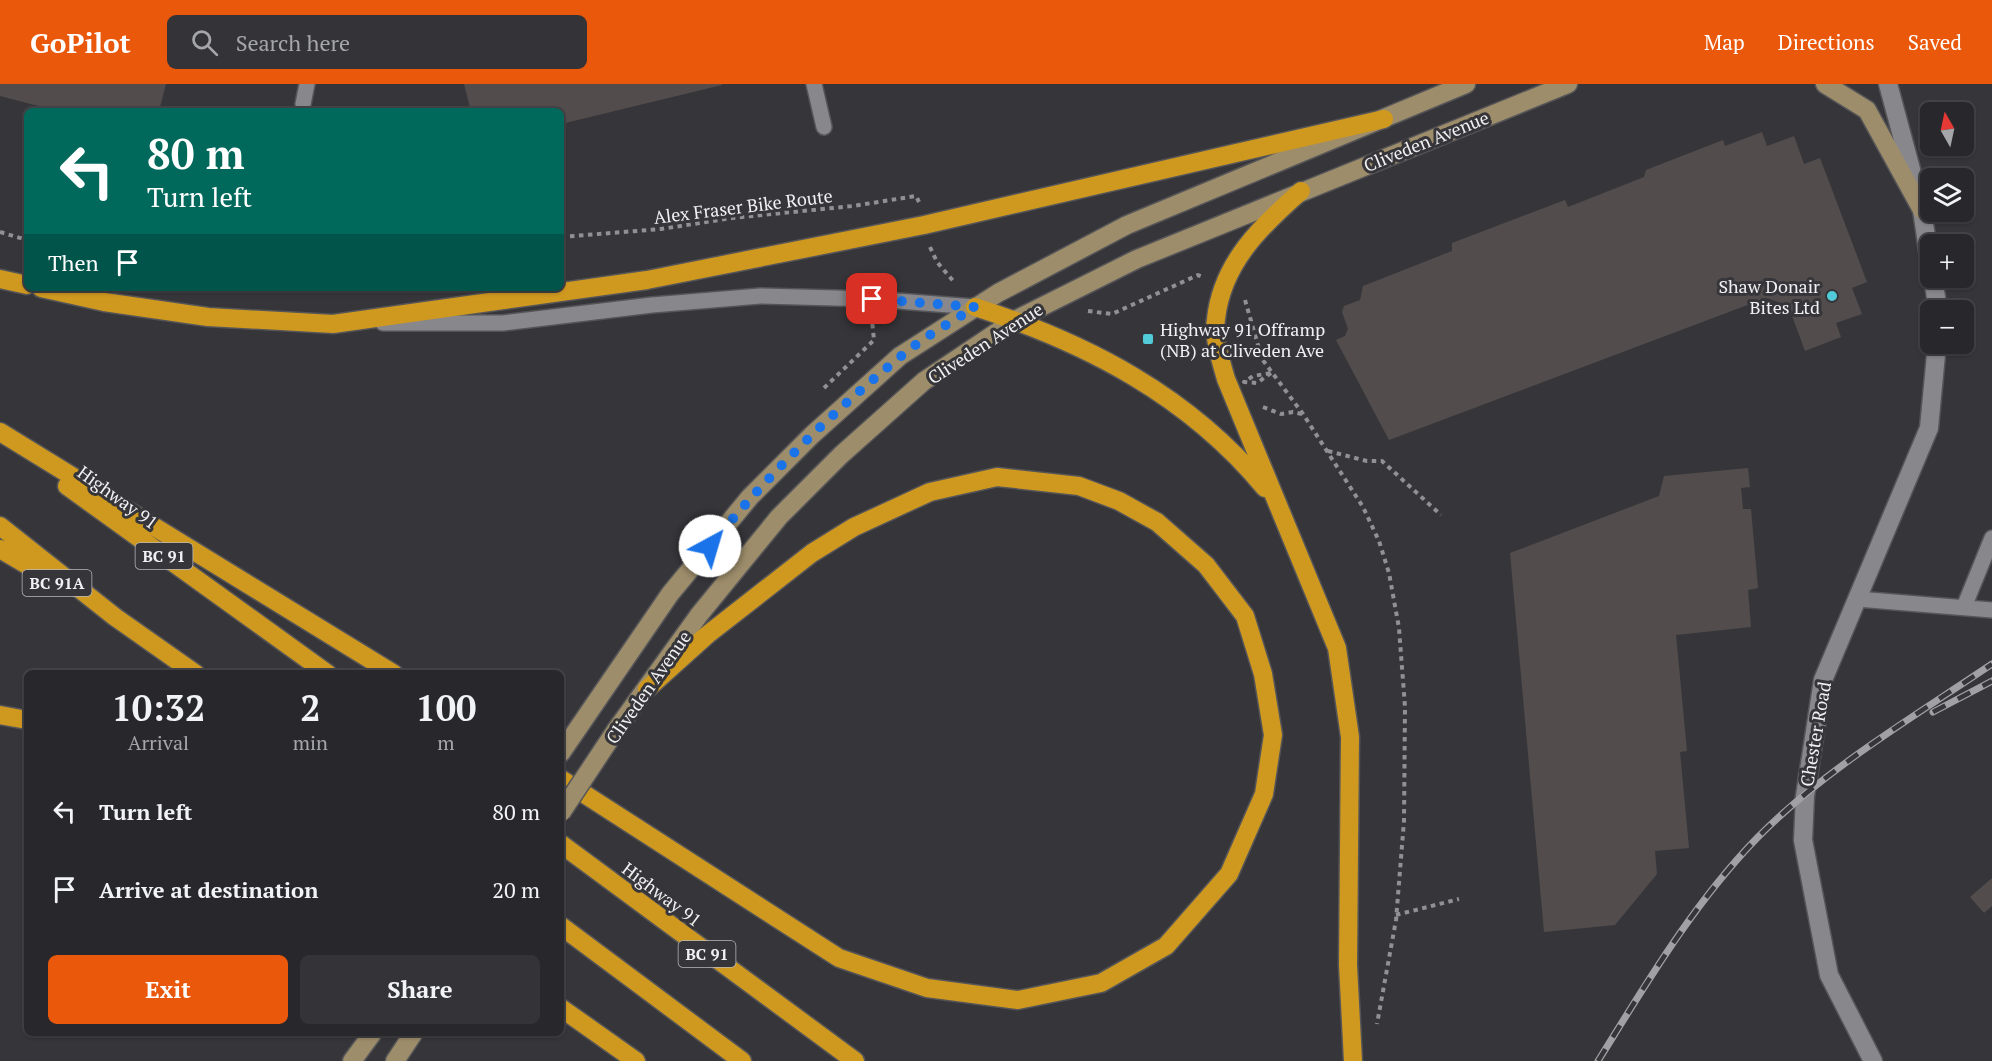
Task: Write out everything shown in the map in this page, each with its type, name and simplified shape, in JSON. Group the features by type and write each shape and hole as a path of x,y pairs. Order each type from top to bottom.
{"highway":[{"path":"54,291 104,302 208,317 333,324 647,280 924,225 1384,119"},
{"path":"1301,191 1261,227 1233,265 1224,283 1215,321 1219,352 1226,379 1337,648 1350,737 1348,965 1353,1061"},
{"path":"0,279 24,284"},
{"path":"975,307 1015,320 1127,372 1175,401 1239,456 1276,501"},
{"path":"0,432 387,670"},
{"name":"Highway 91","path":"0,438 322,670"},
{"path":"564,781 839,958 927,988 1018,1000 1101,983 1166,946 1229,874 1264,794 1273,735 1263,674 1245,616 1206,565 1156,522 1119,501 1079,486 997,477 930,492 854,527 812,553 707,635 647,689"},
{"path":"0,526 115,617 190,670"},
{"name":"BC 91A","path":"0,549 115,617"},
{"path":"0,716 24,720"},
{"name":"Highway 91","path":"564,846 855,1061"},
{"path":"564,928 742,1061"},
{"path":"564,1010 636,1061"}],"street":[{"name":"Cliveden Avenue","path":"564,748 670,594 750,497 812,435 900,356 975,307 1127,225 1466,84"},
{"path":"1825,84 1867,110 1920,206"},
{"path":"1888,84 1920,203"},
{"name":"Cliveden Avenue","path":"564,808 616,730 699,615 779,517 841,455 924,381 1015,320 1137,260 1301,191 1567,85"},
{"name":"Chester Road","path":"1872,1061 1829,975 1803,840 1805,796 1822,680 1929,428 1935,354"},
{"path":"351,1061 370,1036"},
{"path":"395,1061 412,1036"}],"lane":[{"path":"303,104 307,84"},
{"path":"814,84 824,127"},
{"path":"333,324 503,323 652,305 760,296 872,299 975,307"},
{"path":"1964,607 1992,538"},
{"path":"1857,599 1992,610"}],"path":[{"name":"Alex Fraser Bike Route","path":"564,237 661,230 732,218 853,206 916,196 920,206"},
{"path":"0,232 24,239"},
{"path":"928,242 937,262 955,283 961,285"},
{"path":"1095,313 1112,314 1198,275"},
{"path":"1271,373 1257,383 1244,382 1247,378 1262,374 1271,373"},
{"path":"1257,405 1281,414 1293,412 1303,414"},
{"path":"1327,451 1367,461 1382,461 1441,515"},
{"path":"1396,915 1459,899"}],"building":[{"path":"0,84 166,84 160,108 46,108 0,96"},
{"path":"464,84 722,84 564,123 564,108 470,108"},
{"path":"1762,132 1767,146 1794,136 1804,164 1820,158 1867,282 1852,288 1862,314 1836,323 1841,337 1805,351 1788,305 1766,298 1389,440 1336,340 1345,336 1348,329 1342,312 1344,306 1360,300 1363,286 1452,251 1452,243 1565,200 1568,207 1644,177 1646,170 1723,140 1725,146"},
{"path":"1748,468 1750,487 1741,488 1743,509 1751,509 1758,588 1748,590 1751,627 1676,635 1687,751 1680,752 1689,848 1655,851 1657,874 1615,925 1544,932 1510,553 1659,496 1664,476"},
{"path":"1992,878 1992,906 1984,913 1970,897"}],"railway":[{"path":"1598,1061 1691,917 1757,838 1811,789 1840,767 1992,664"},
{"path":"1933,712 1992,681"}],"place":[{"name":"Shaw Donair Bites Ltd","path":"1832,296"},
{"name":"Highway 91 Offramp (NB) at Cliveden Ave","path":"1148,339"}],"route":[{"path":"710,546 750,497 812,435 900,356 975,307 872,299"}]}
